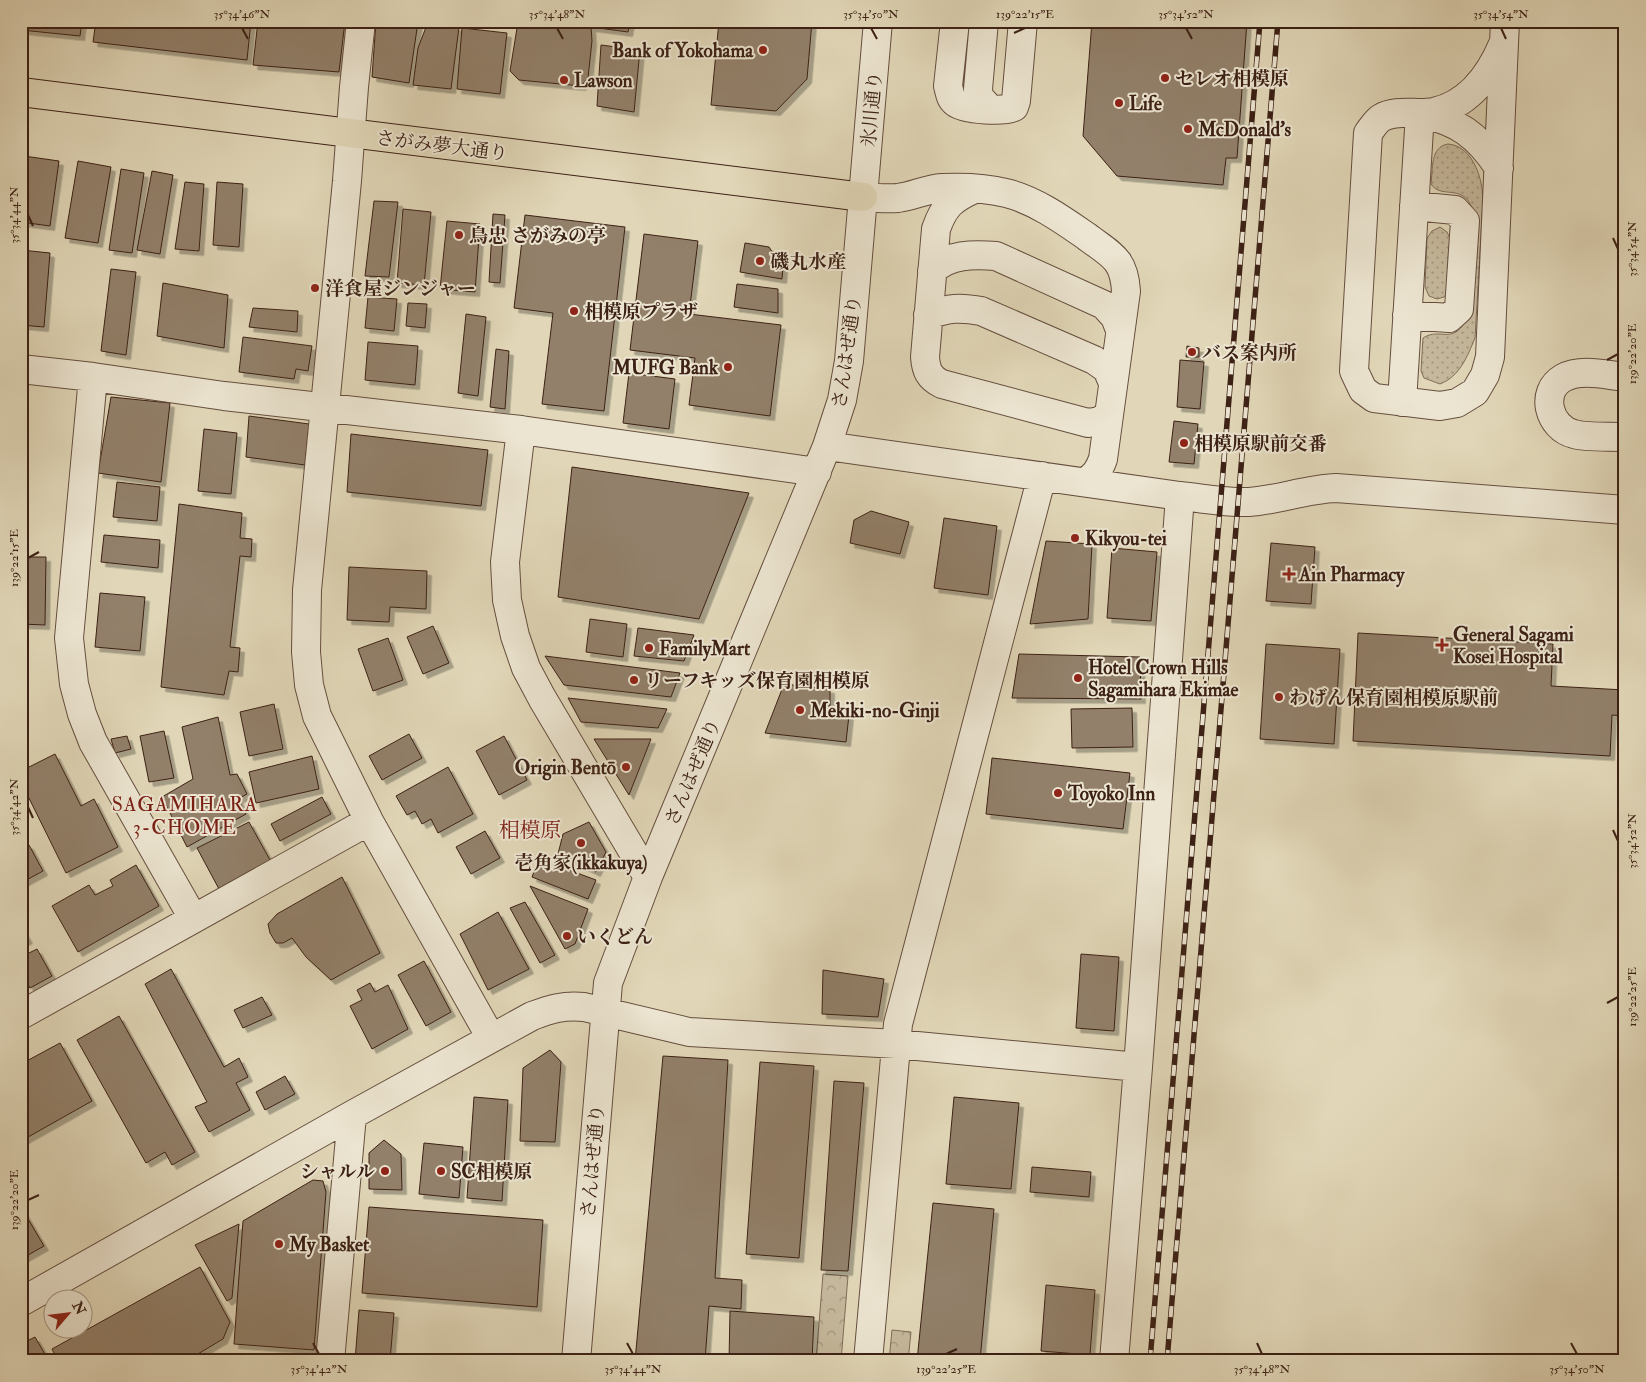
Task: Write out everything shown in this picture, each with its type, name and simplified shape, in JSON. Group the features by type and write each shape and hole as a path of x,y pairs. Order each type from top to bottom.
{"main road":[{"name":"さがみ夢大通り","path":"21,92 864,198"}],"street":[{"path":"361,21 306,590 306,652 309,684 317,716 369,821 492,1038"},
{"name":"氷川通り","path":"864,198 878,21"},
{"path":"955,21 948,86 950,97 956,103 963,106 1009,110 1014,107 1016,101 1023,21"},
{"path":"984,21 978,89 979,97 990,109"},
{"path":"1504,33 1490,357 1485,376 1475,392 1457,403 1440,406 1374,398 1363,390 1354,371 1368,133 1380,118 1399,113 1434,112 1450,107 1475,91 1488,74 1504,33"},
{"path":"1420,113 1440,119 1468,132 1486,148 1499,168"},
{"path":"1402,402 1420,113"},
{"path":"864,198 898,198 941,188 974,189 1006,193 1028,201 1083,234 1120,262 1125,275 1126,291 1103,459 1094,476 1085,482"},
{"path":"974,189 950,202 940,216 936,229 924,357 926,369 934,380 942,384 1088,423 1100,421 1109,414"},
{"name":"さんはぜ通り","path":"576,1361 604,1010 608,983 648,877 828,446 842,400 849,361 864,198"},
{"path":"1408,315 1449,318 1459,310 1465,221 1455,210 1414,206"},
{"path":"932,271 939,264 948,260 979,255 996,256 1104,305 1115,317 1120,330"},
{"path":"928,315 953,308 981,311 1094,360 1107,369 1113,384"},
{"path":"21,369 94,376 224,396 521,430 817,472"},
{"path":"1625,377 1577,373 1563,378 1551,389 1548,406 1558,426 1574,434 1625,437"},
{"path":"94,376 70,638 74,684 93,742 194,918"},
{"path":"521,430 505,562 507,600 516,636 526,668 542,698 648,877"},
{"path":"828,446 1180,496 1247,502 1315,489 1336,488 1625,510"},
{"path":"868,1361 898,1024 1042,476"},
{"path":"1114,1361 1138,1067 1180,496"},
{"path":"21,1015 369,821"},
{"path":"21,1302 352,1115 532,1016 553,1008 568,1005 604,1010 689,1032 896,1044 1138,1067"},
{"path":"330,1361 352,1115"}],"green space":[{"path":"1448,144 1457,146 1464,151 1475,165 1483,192 1483,201 1475,338 1466,359 1458,371 1447,381 1440,384 1424,378 1421,371 1423,338 1436,334 1452,334 1458,331 1469,315 1474,215 1470,204 1460,194 1441,191 1431,184 1435,154 1438,149"},
{"path":"1440,227 1447,232 1451,240 1447,293 1444,297 1437,299 1429,296 1425,287 1427,238 1432,231"},
{"path":"823,1274 848,1276 841,1361 816,1361"},
{"path":"892,1330 911,1332 908,1361 889,1361"}],"building":[{"path":"21,21 82,21 80,36 21,30"},
{"path":"96,21 251,21 247,60 93,42"},
{"path":"258,21 345,21 339,72 253,65"},
{"path":"376,21 418,22 409,83 372,77"},
{"path":"513,21 630,21 628,32 591,27 592,41 588,78 581,86 519,80 510,71 518,22"},
{"name":"Bank of Yokohama","path":"719,21 812,21 807,79 776,111 711,105"},
{"name":"セレオ相模原","path":"1092,21 1247,21 1237,158 1226,158 1223,185 1117,176 1083,136"},
{"path":"428,22 459,27 451,89 413,85 418,48"},
{"path":"462,28 507,33 500,94 457,89"},
{"path":"601,45 640,50 634,112 597,106"},
{"path":"24,156 59,161 50,226 21,222 21,178"},
{"path":"78,161 111,167 98,243 65,238"},
{"path":"121,169 144,173 132,253 109,250"},
{"path":"152,171 173,175 160,254 137,250"},
{"path":"185,182 204,184 199,251 175,249"},
{"path":"217,182 243,184 239,247 213,245"},
{"path":"374,201 398,202 389,277 365,276"},
{"path":"403,209 431,212 424,285 397,283"},
{"path":"493,214 505,215 500,283 489,282"},
{"name":"相模原プラザ","path":"525,215 625,227 604,411 542,404 553,313 514,308"},
{"path":"447,221 480,224 475,292 440,289"},
{"path":"644,234 698,241 689,314 781,325 770,416 689,405 695,358 630,350"},
{"path":"745,243 769,247 783,268 782,279 740,272"},
{"path":"21,250 50,253 44,327 21,325"},
{"path":"111,269 136,272 126,355 101,351"},
{"path":"163,283 228,295 224,348 157,336"},
{"path":"737,284 778,289 778,313 734,307"},
{"path":"368,297 397,299 394,331 365,328"},
{"path":"408,303 427,304 425,328 406,326"},
{"path":"253,308 298,311 297,332 249,327"},
{"path":"466,314 486,317 478,396 458,393"},
{"path":"243,337 312,346 308,371 296,369 294,379 239,372"},
{"path":"368,342 418,346 415,385 365,380"},
{"name":"バス案内所","path":"1187,346 1199,348 1199,357 1186,357"},
{"path":"496,349 509,351 505,409 490,407"},
{"path":"1180,360 1204,362 1200,409 1177,407"},
{"path":"629,373 675,379 669,429 623,423"},
{"path":"111,397 170,403 161,482 98,473"},
{"path":"249,416 309,424 305,465 246,457"},
{"name":"相模原駅前交番","path":"1174,421 1198,424 1194,464 1169,462"},
{"path":"204,429 237,433 231,494 198,491"},
{"path":"351,434 488,450 481,506 347,492"},
{"path":"572,467 749,493 699,619 558,597"},
{"path":"117,482 160,487 157,521 113,517"},
{"path":"179,504 242,513 240,538 252,539 251,557 240,556 230,647 240,648 238,672 229,671 224,695 161,687"},
{"path":"871,511 909,522 900,554 850,543 854,520"},
{"path":"944,518 997,526 988,595 934,588"},
{"path":"104,535 160,540 158,568 101,562"},
{"path":"1046,541 1092,544 1088,619 1030,624"},
{"path":"1271,543 1315,547 1311,604 1266,601"},
{"path":"1112,548 1157,552 1151,621 1107,618"},
{"path":"21,557 46,557 45,625 21,624"},
{"path":"349,567 427,571 426,609 390,607 389,622 347,620"},
{"path":"100,593 145,597 140,651 95,647"},
{"path":"590,619 627,624 623,657 586,652"},
{"path":"433,626 449,663 423,674 407,637"},
{"path":"638,628 694,635 684,661 634,656"},
{"path":"1358,633 1553,644 1551,686 1625,690 1625,716 1612,715 1610,756 1353,741"},
{"path":"388,638 403,680 373,691 358,649"},
{"path":"1266,644 1340,649 1334,744 1260,739"},
{"name":"Hotel Crown Hills Sagamihara Ekimae","path":"1019,654 1140,657 1141,699 1012,698"},
{"path":"545,656 680,673 671,697 564,685"},
{"path":"784,684 830,689 830,708 849,715 846,742 765,733"},
{"path":"568,698 667,709 658,728 581,722"},
{"path":"274,704 283,749 249,756 240,712"},
{"path":"1132,708 1133,747 1072,748 1071,709"},
{"path":"218,717 230,775 237,774 247,794 238,799 246,814 187,847 162,797 193,779 182,727"},
{"path":"164,731 174,778 149,782 140,736"},
{"path":"409,734 422,758 382,780 369,756"},
{"path":"127,736 131,749 115,753 111,739"},
{"path":"504,736 527,780 499,795 476,751"},
{"name":"Origin Bentō","path":"594,739 651,739 629,795"},
{"path":"55,754 81,806 94,799 118,847 66,873 21,782 21,771"},
{"path":"312,756 319,789 256,803 249,772"},
{"name":"Toyoko Inn","path":"992,758 1130,773 1123,829 986,814"},
{"path":"448,767 473,814 438,833 431,819 422,824 415,811 407,815 396,796"},
{"path":"322,797 331,814 280,841 271,824"},
{"path":"249,822 270,860 219,889 197,848"},
{"name":"壱角家(ikkakuya)","path":"589,822 606,852 596,872 558,854 563,834"},
{"path":"485,831 500,858 471,874 456,847"},
{"path":"21,840 29,845 43,871 21,883"},
{"path":"539,859 596,880 588,899 532,877"},
{"path":"136,865 159,906 78,952 52,906 89,885 95,895 113,886 110,880"},
{"path":"342,877 380,953 331,980 306,957 292,938 283,943 276,943 270,933 268,924 277,914"},
{"path":"530,886 588,909 575,944 565,949"},
{"path":"525,902 555,955 540,963 510,908"},
{"path":"498,912 529,969 488,990 460,934"},
{"path":"21,927 28,939 21,943"},
{"path":"37,949 52,976 30,988 21,972 21,957"},
{"path":"1081,954 1119,957 1114,1031 1076,1028"},
{"path":"424,961 451,1012 426,1026 398,975"},
{"path":"171,969 224,1067 239,1058 248,1077 236,1083 250,1110 209,1132 195,1107 207,1102 145,984"},
{"path":"823,970 884,979 878,1017 822,1014"},
{"path":"370,983 375,992 388,985 408,1029 372,1049 350,1006 362,1000 357,990"},
{"path":"262,997 272,1015 243,1028 234,1010"},
{"path":"119,1016 195,1152 172,1165 165,1152 146,1163 77,1040"},
{"path":"60,1043 92,1101 21,1141 21,1064"},
{"path":"550,1050 561,1062 555,1142 520,1141 523,1068"},
{"path":"663,1056 728,1060 715,1278 742,1280 741,1309 709,1306 705,1361 635,1361"},
{"path":"760,1062 814,1066 799,1258 746,1254"},
{"path":"285,1076 295,1094 265,1110 256,1092"},
{"path":"834,1081 864,1083 848,1271 821,1270"},
{"path":"474,1097 508,1100 502,1201 467,1198"},
{"path":"954,1097 1019,1103 1011,1189 946,1184"},
{"name":"シャルル","path":"384,1140 401,1154 402,1190 369,1189 369,1153"},
{"name":"SC相模原","path":"424,1143 463,1147 459,1198 419,1194"},
{"path":"1032,1167 1091,1172 1089,1197 1030,1192"},
{"path":"313,1180 323,1181 326,1192 314,1350 234,1344 243,1221"},
{"path":"933,1203 994,1209 980,1361 917,1361"},
{"path":"21,1207 44,1246 21,1259"},
{"path":"369,1207 543,1220 537,1307 362,1293"},
{"path":"239,1224 232,1298 227,1301 195,1245"},
{"path":"200,1267 230,1322 223,1339 186,1361 58,1361 52,1349 68,1340 92,1340 92,1327"},
{"path":"1046,1285 1095,1290 1090,1355 1041,1351"},
{"path":"359,1310 394,1313 390,1361 355,1361"},
{"path":"730,1311 814,1317 812,1361 729,1361"},
{"path":"35,1337 49,1361 21,1361 21,1344"}],"railway":[{"path":"1150,1361 1260,21"},
{"path":"1167,1361 1278,21"}],"place":[{"name":"Bank of Yokohama","path":"763,50"},
{"name":"セレオ相模原","path":"1165,78"},
{"name":"Lawson","path":"564,80"},
{"name":"Life","path":"1119,103"},
{"name":"McDonald's","path":"1188,129"},
{"name":"鳥忠 さがみの亭","path":"459,235"},
{"name":"磯丸水産","path":"760,261"},
{"name":"洋食屋ジンジャー","path":"315,288"},
{"name":"相模原プラザ","path":"574,311"},
{"name":"バス案内所","path":"1192,352"},
{"name":"MUFG Bank","path":"728,367"},
{"name":"相模原駅前交番","path":"1184,443"},
{"name":"Kikyou-tei","path":"1075,538"},
{"name":"Ain Pharmacy","path":"1289,574"},
{"name":"General Sagami Kosei Hospital","path":"1442,645"},
{"name":"FamilyMart","path":"649,648"},
{"name":"Hotel Crown Hills Sagamihara Ekimae","path":"1078,678"},
{"name":"リーフキッズ保育園相模原","path":"634,680"},
{"name":"わげん保育園相模原駅前","path":"1279,697"},
{"name":"Mekiki-no-Ginji","path":"800,710"},
{"name":"Origin Bentō","path":"626,767"},
{"name":"Toyoko Inn","path":"1058,793"},
{"name":"壱角家(ikkakuya)","path":"581,843"},
{"name":"いくどん","path":"567,936"},
{"name":"シャルル","path":"385,1171"},
{"name":"SC相模原","path":"441,1171"},
{"name":"My Basket","path":"279,1244"}],"district":[{"name":"SAGAMIHARA 3-CHOME","path":"185,816"},
{"name":"相模原","path":"530,830"}]}
